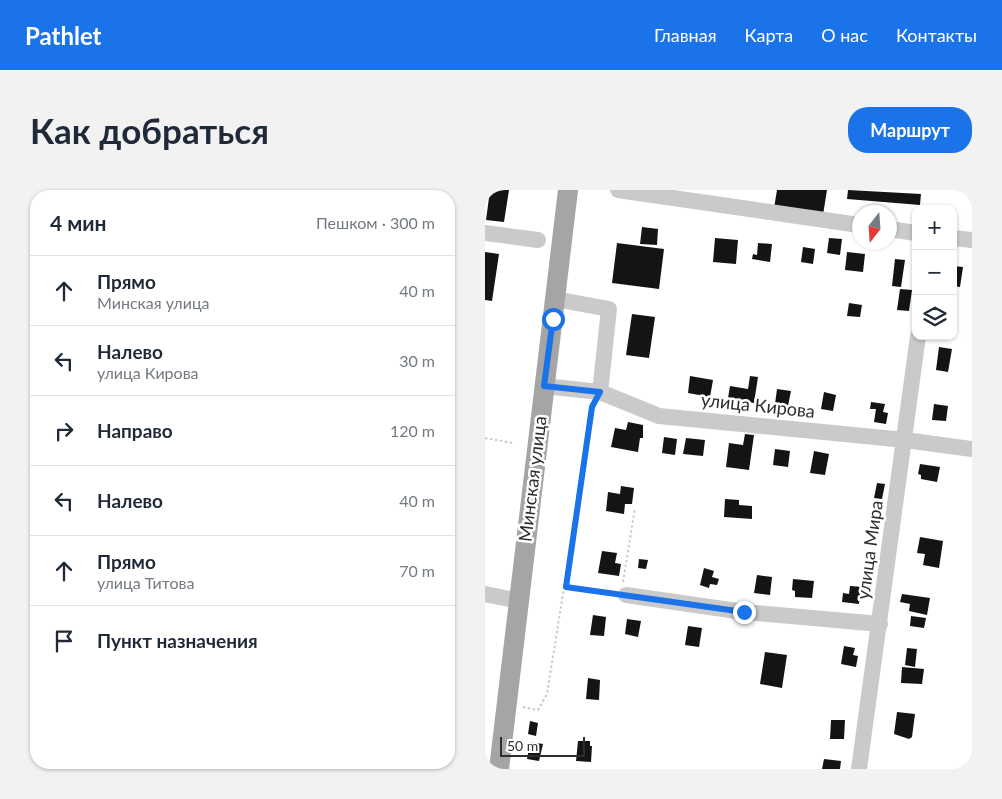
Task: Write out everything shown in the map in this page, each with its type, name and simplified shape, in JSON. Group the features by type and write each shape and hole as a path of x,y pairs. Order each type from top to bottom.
{"main road":[{"name":"Минская улица","path":"499,769 568,190"}],"street":[{"path":"618,190 852,224"},
{"path":"897,230 912,232"},
{"path":"485,233 538,240"},
{"path":"957,238 972,240"},
{"path":"555,299 609,309 600,392"},
{"name":"улица Мира","path":"859,769 918,340"},
{"name":"улица Кирова","path":"544,386 600,392 659,416 905,440 972,449"},
{"path":"485,594 519,601"},
{"path":"623,595 744,612 880,624"}],"path":[{"path":"507,704 538,710 547,694 566,587 592,407 600,392"},
{"path":"485,438 513,443"},
{"path":"566,587 623,595 635,508"}],"building":[{"path":"490,190 509,190 504,222 486,220"},
{"path":"777,190 827,190 823,215 774,208"},
{"path":"848,190 921,194 920,205 847,199"},
{"path":"642,227 658,229 657,245 640,244"},
{"path":"715,238 738,240 736,264 713,262"},
{"path":"829,238 842,239 840,255 827,253"},
{"path":"617,243 664,249 659,289 612,283"},
{"path":"758,243 772,244 770,262 752,259 753,254 757,255"},
{"path":"803,247 815,249 813,264 801,262"},
{"path":"485,252 499,254 492,301 485,300"},
{"path":"847,252 865,254 863,272 845,270"},
{"path":"895,259 905,260 901,287 892,286"},
{"path":"957,266 963,267 960,287 957,287"},
{"path":"900,289 912,290 909,311 897,310"},
{"path":"849,303 862,305 860,317 847,316"},
{"path":"632,314 655,317 649,358 626,355"},
{"path":"939,347 952,349 948,372 936,370"},
{"path":"690,376 713,380 710,397 688,393"},
{"path":"750,376 758,377 754,403 728,398 730,386 748,389"},
{"path":"777,389 791,391 788,406 775,404"},
{"path":"824,392 836,395 833,411 821,409"},
{"path":"871,402 885,404 883,412 888,413 886,424 874,422 876,409 870,409"},
{"path":"934,404 948,406 946,421 932,420"},
{"path":"628,422 643,425 643,438 640,438 638,452 611,447 615,428 626,430"},
{"path":"745,434 754,435 749,470 726,467 729,443 743,445"},
{"path":"664,437 677,439 675,455 662,453"},
{"path":"686,438 705,440 703,456 683,454"},
{"path":"775,449 790,451 788,467 773,465"},
{"path":"814,451 829,454 825,475 810,473"},
{"path":"920,464 940,467 937,482 921,479 921,475 918,474"},
{"path":"877,483 885,484 882,499 874,498"},
{"path":"621,486 634,488 632,504 625,504 624,514 606,511 608,492 620,494"},
{"path":"725,499 739,500 739,505 752,506 752,519 724,517"},
{"path":"920,537 943,541 939,568 923,565 925,554 917,553"},
{"path":"602,551 617,553 615,563 621,564 619,576 598,573"},
{"path":"639,559 648,560 646,569 638,568"},
{"path":"704,568 714,571 712,577 719,579 717,585 710,584 709,588 700,585"},
{"path":"757,575 772,577 770,595 754,593"},
{"path":"793,579 814,581 812,598 795,597 795,591 792,590"},
{"path":"850,586 864,587 863,594 860,594 859,604 842,602 843,593 849,594"},
{"path":"902,594 930,598 927,615 909,611 910,604 900,602"},
{"path":"593,615 606,617 604,636 590,635"},
{"path":"911,616 926,618 924,628 910,626"},
{"path":"627,619 641,621 638,637 625,634"},
{"path":"688,626 702,628 699,647 685,645"},
{"path":"844,646 855,648 853,655 858,656 856,667 841,664"},
{"path":"907,648 917,649 915,667 905,665"},
{"path":"765,652 787,655 782,688 760,684"},
{"path":"902,667 924,669 922,684 901,683"},
{"path":"588,678 600,680 599,700 586,699"},
{"path":"897,712 915,714 912,737 909,739 894,734"},
{"path":"831,720 845,720 844,739 830,739"},
{"path":"530,721 538,723 536,736 528,734"},
{"path":"578,741 590,741 590,746 592,746 591,762 576,761"},
{"path":"530,742 543,744 539,761 527,759"},
{"path":"824,759 841,761 840,769 822,769"}],"route":[{"path":"553,319 544,386 600,392 592,407 566,587 744,612"}]}
